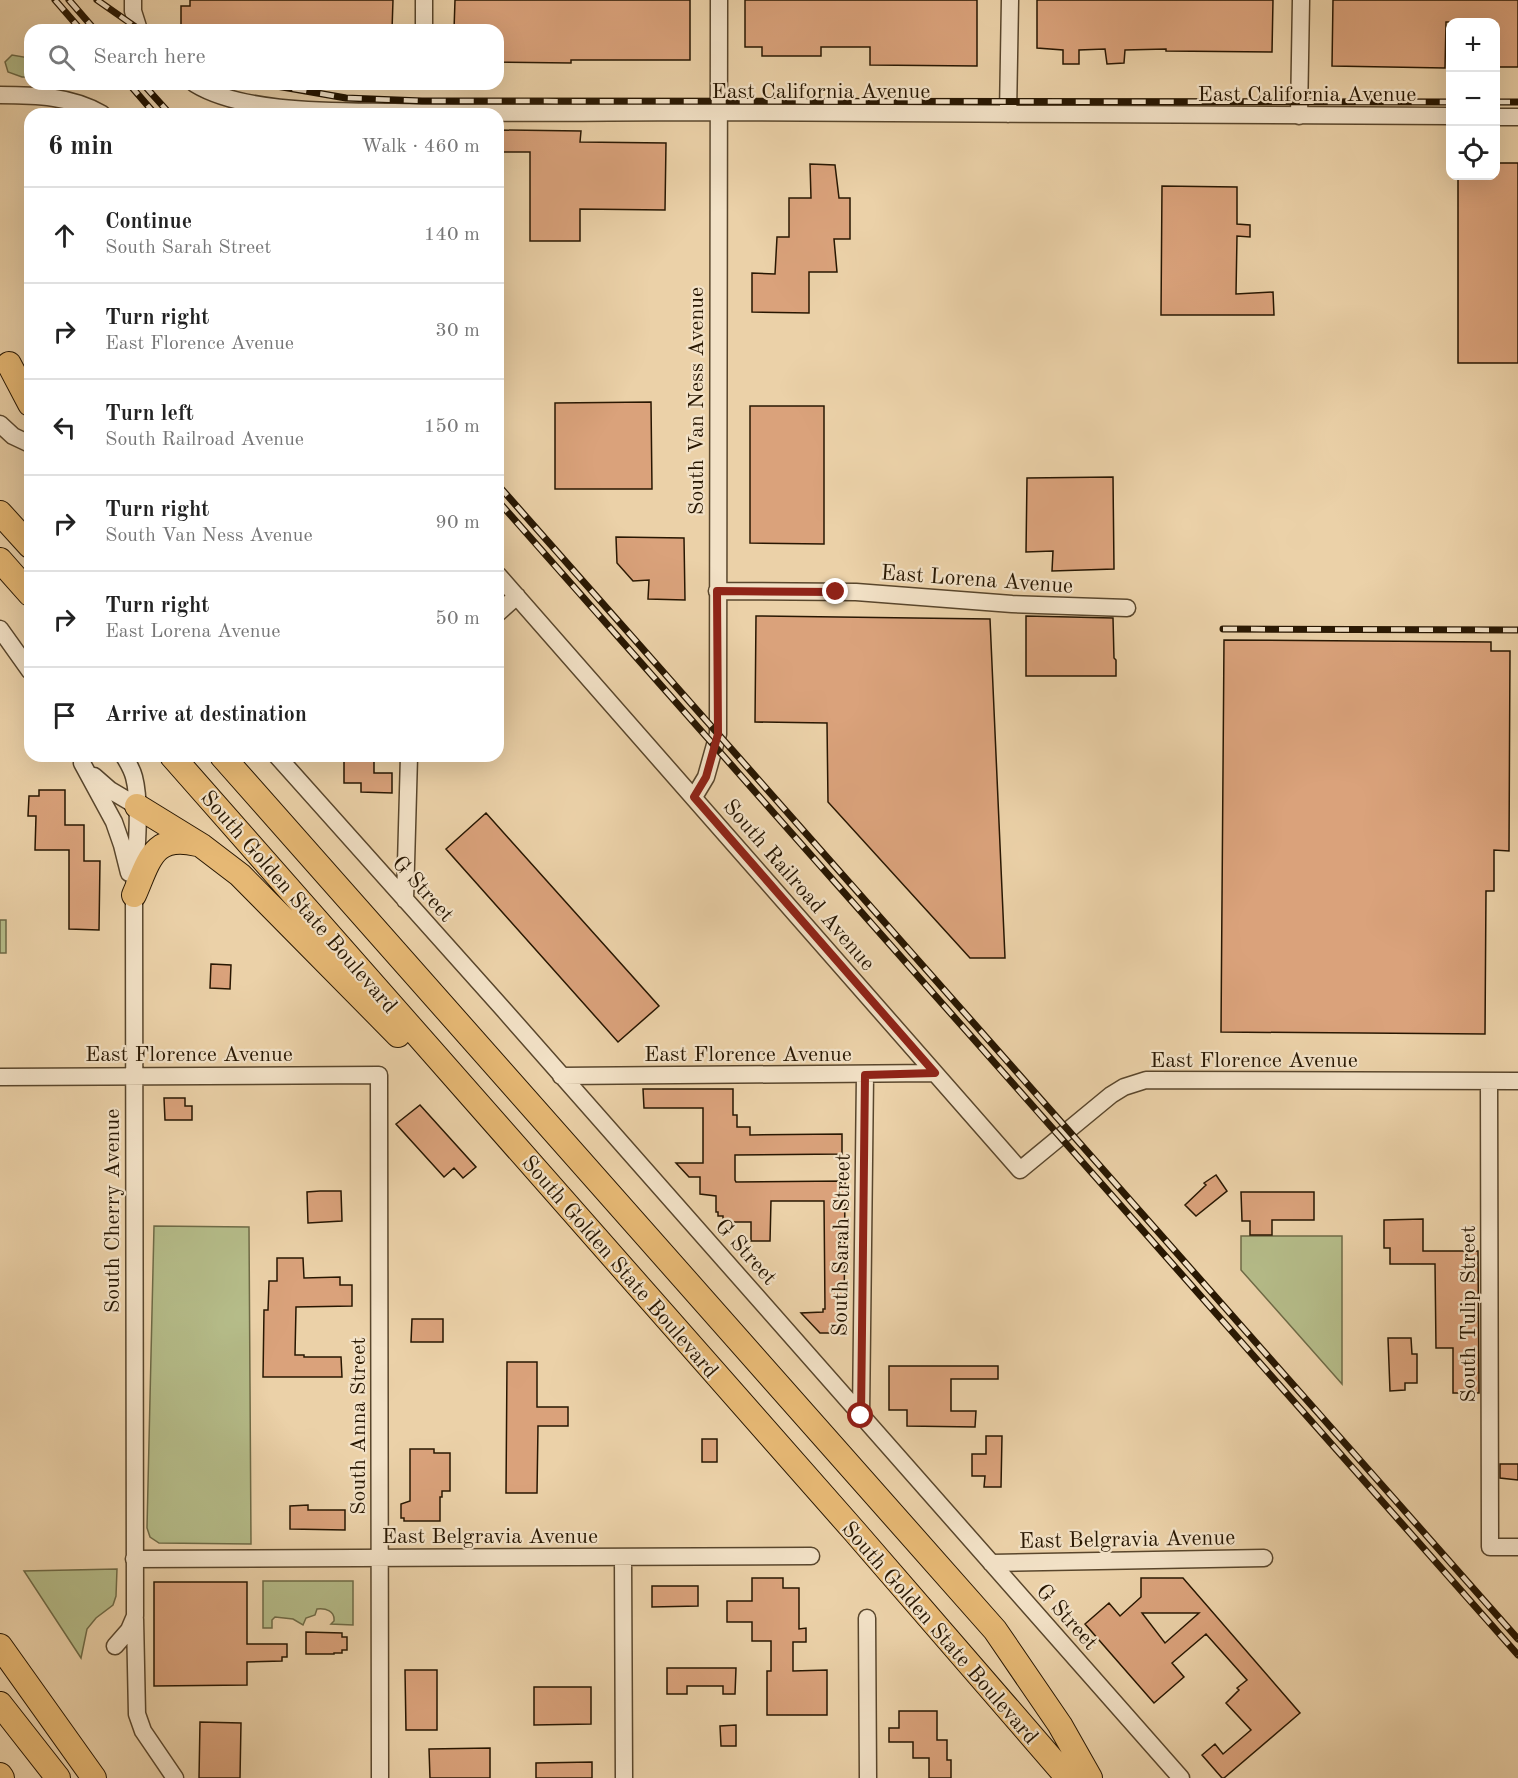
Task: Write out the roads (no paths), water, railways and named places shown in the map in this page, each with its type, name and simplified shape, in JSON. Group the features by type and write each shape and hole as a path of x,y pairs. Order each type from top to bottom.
{"highway":[{"path":"4,357 24,393"},
{"path":"0,513 24,539"},
{"path":"0,560 24,587"},
{"name":"South Golden State Boulevard","path":"177,762 864,1542 1068,1778"},
{"name":"South Golden State Boulevard","path":"229,762 995,1630 1060,1725 1090,1778"},
{"path":"137,806 202,846 240,875 583,1222"},
{"path":"134,895 150,859 163,846 182,840 202,846"},
{"path":"0,1646 94,1778"},
{"path":"0,1704 58,1778"}],"street":[{"path":"133,0 137,24"},
{"path":"424,0 424,24"},
{"name":"South Van Ness Avenue","path":"694,797 706,777 718,734 719,0"},
{"path":"1008,114 1010,0"},
{"path":"1299,116 1301,0"},
{"name":"East California Avenue","path":"210,90 256,104 297,108"},
{"path":"0,95 37,96 72,101 88,108"},
{"name":"East California Avenue","path":"504,113 1446,116"},
{"path":"1500,117 1518,117"},
{"path":"4,357 24,381"},
{"path":"0,424 13,436 24,441"},
{"name":"South Railroad Avenue","path":"504,582 1020,1170"},
{"name":"East Lorena Avenue","path":"717,591 856,592 1012,604 1127,608"},
{"path":"504,607 516,596"},
{"path":"0,621 24,647"},
{"path":"0,630 24,663"},
{"path":"82,762 97,780 137,806"},
{"path":"82,762 114,822 123,845 134,895"},
{"name":"South Cherry Avenue","path":"128,762 135,781 137,806 134,895 134,1559 137,1714 143,1731 175,1778"},
{"name":"G Street","path":"282,762 1181,1778"},
{"path":"405,900 410,762"},
{"name":"East Florence Avenue","path":"561,1077 935,1073"},
{"name":"East Florence Avenue","path":"0,1077 379,1075"},
{"name":"South Anna Street","path":"379,1075 380,1778"},
{"name":"South Sarah Street","path":"861,1416 865,1075"},
{"name":"East Florence Avenue","path":"1020,1170 1111,1095 1124,1087 1146,1080 1518,1081"},
{"name":"South Tulip Street","path":"1489,1081 1490,1547 1518,1547"},
{"name":"East Belgravia Avenue","path":"134,1559 811,1556"},
{"path":"623,1557 624,1778"},
{"name":"East Belgravia Avenue","path":"991,1563 1264,1558"},
{"path":"115,1646 129,1630 135,1616"},
{"path":"867,1618 868,1778"}],"railway":[{"path":"55,0 76,24"},
{"path":"69,0 90,24"},
{"path":"97,0 131,24"},
{"path":"134,90 150,108"},
{"path":"148,90 165,108"},
{"path":"300,90 346,98 422,101 1446,102"},
{"path":"1500,102 1518,102"},
{"path":"504,492 1518,1639"},
{"path":"504,508 1518,1655"},
{"path":"1223,629 1518,630"}]}
